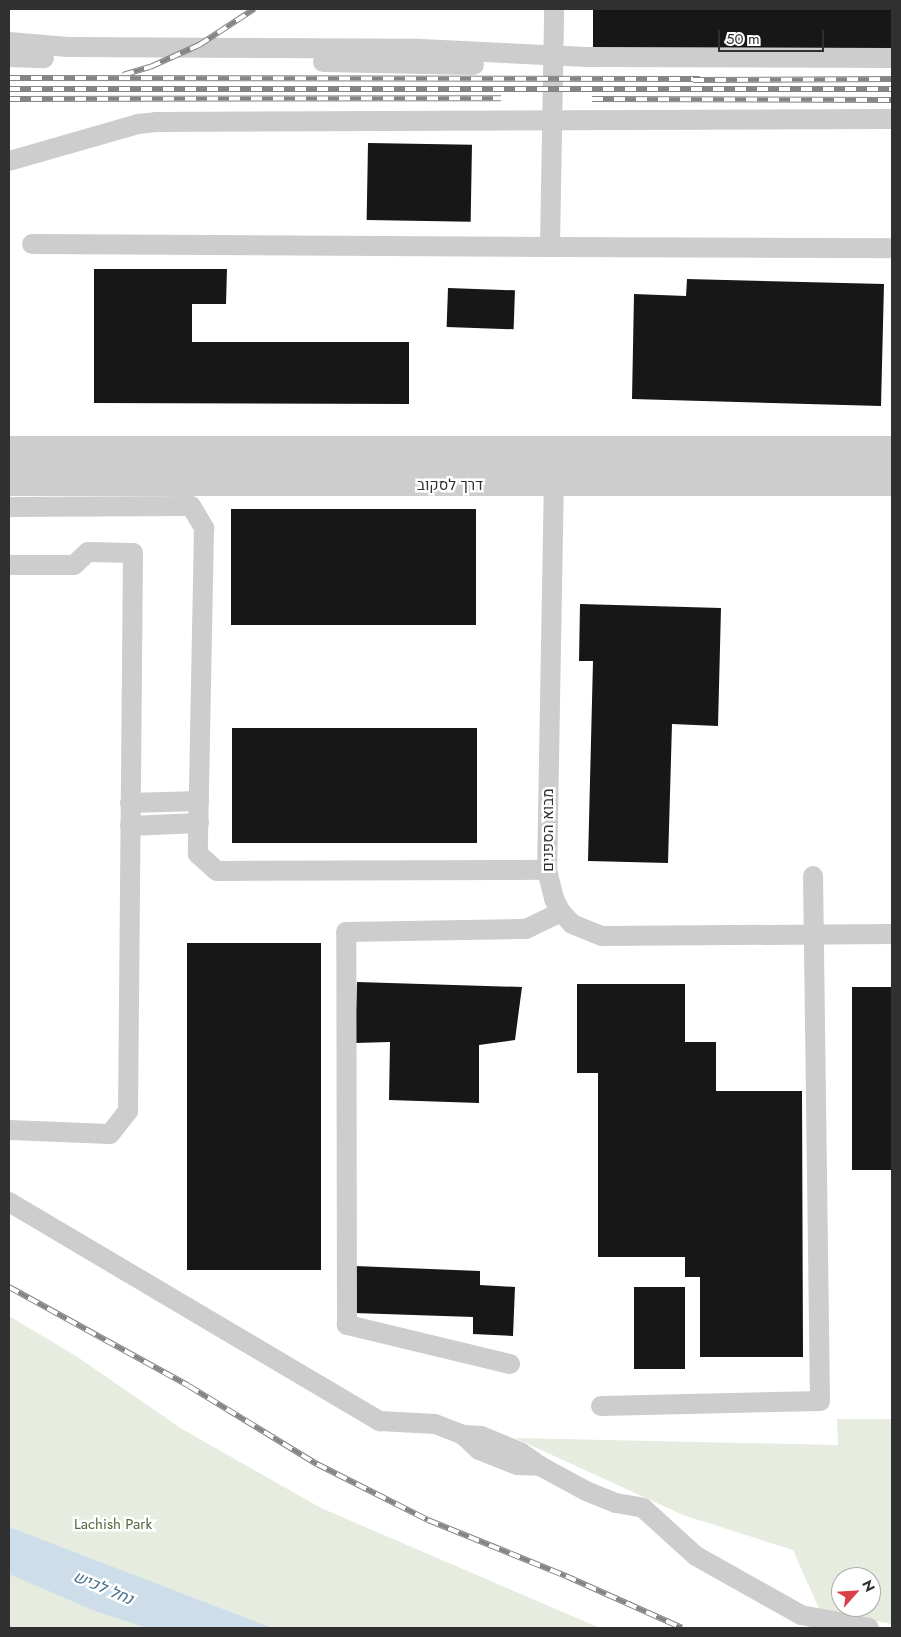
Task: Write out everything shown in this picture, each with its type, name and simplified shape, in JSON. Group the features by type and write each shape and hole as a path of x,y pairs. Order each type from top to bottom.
{"street":[{"path":"550,247 554,9"},
{"path":"9,42 68,47 421,49 553,61 587,57 892,58"},
{"path":"9,57 553,61 892,66"},
{"path":"9,160 138,124 156,122 892,119"},
{"path":"32,244 892,248"},
{"path":"9,446 892,446"},
{"name":"דרך לסקוב","path":"9,466 554,476 892,486"},
{"name":"דרך לסקוב","path":"9,486 554,476 892,466"},
{"name":"מבוא הספנים","path":"554,476 547,870 554,899 561,912 572,924 602,936 892,934"},
{"path":"9,507 191,506 204,528 198,854 217,871 547,870"},
{"path":"9,565 74,565 88,552 133,553 128,1111 110,1134 9,1130"},
{"path":"130,803 199,801"},
{"path":"130,826 198,823"},
{"path":"601,1406 820,1401 813,876"},
{"path":"510,1364 347,1325 346,932 526,929 561,912"},
{"path":"9,1202 380,1421 436,1424 463,1435 479,1450 517,1466 540,1466 586,1491 608,1500 643,1508 696,1556 801,1615 869,1628"}],"green space":[{"name":"Lachish Park","path":"9,1316 76,1356 182,1429 321,1508 600,1628 9,1628"},
{"path":"837,1419 892,1419 892,1624 853,1617 881,1617 881,1567 831,1567 831,1613 820,1611 793,1550 683,1515 515,1438 838,1445"}],"water":[{"name":"נחל לכיש","path":"9,1527 272,1628 147,1628 95,1611 9,1574"}],"building":[{"path":"593,9 892,9 892,55 593,55"},
{"path":"368,143 472,145 471,222 367,220"},
{"path":"94,269 227,269 226,304 192,304 192,342 409,342 409,404 94,403"},
{"path":"687,279 884,284 881,406 632,399 634,294 686,296"},
{"path":"448,288 515,290 514,329 447,327"},
{"path":"231,509 476,509 476,625 231,625"},
{"path":"580,604 721,608 718,726 672,724 668,863 588,861 593,661 579,661"},
{"path":"232,728 477,728 477,843 232,843"},
{"path":"187,943 321,943 321,1270 187,1270"},
{"path":"357,982 522,987 515,1040 479,1045 479,1103 389,1100 390,1042 355,1043"},
{"path":"577,984 685,984 685,1042 716,1042 716,1091 802,1091 803,1357 700,1357 700,1277 685,1277 685,1257 598,1257 598,1073 577,1073"},
{"path":"852,987 892,987 892,1170 852,1170"},
{"path":"355,1266 480,1271 480,1285 515,1287 513,1336 473,1334 473,1317 354,1313"},
{"path":"634,1287 685,1287 685,1369 634,1369"}],"railway":[{"path":"123,75 150,67 199,45 254,9"},
{"path":"9,78 700,79"},
{"path":"693,80 892,79"},
{"path":"9,89 892,89"},
{"path":"9,99 501,98"},
{"path":"592,99 892,100"},
{"path":"9,1287 189,1386 317,1464 428,1520 566,1576 682,1628"}]}
